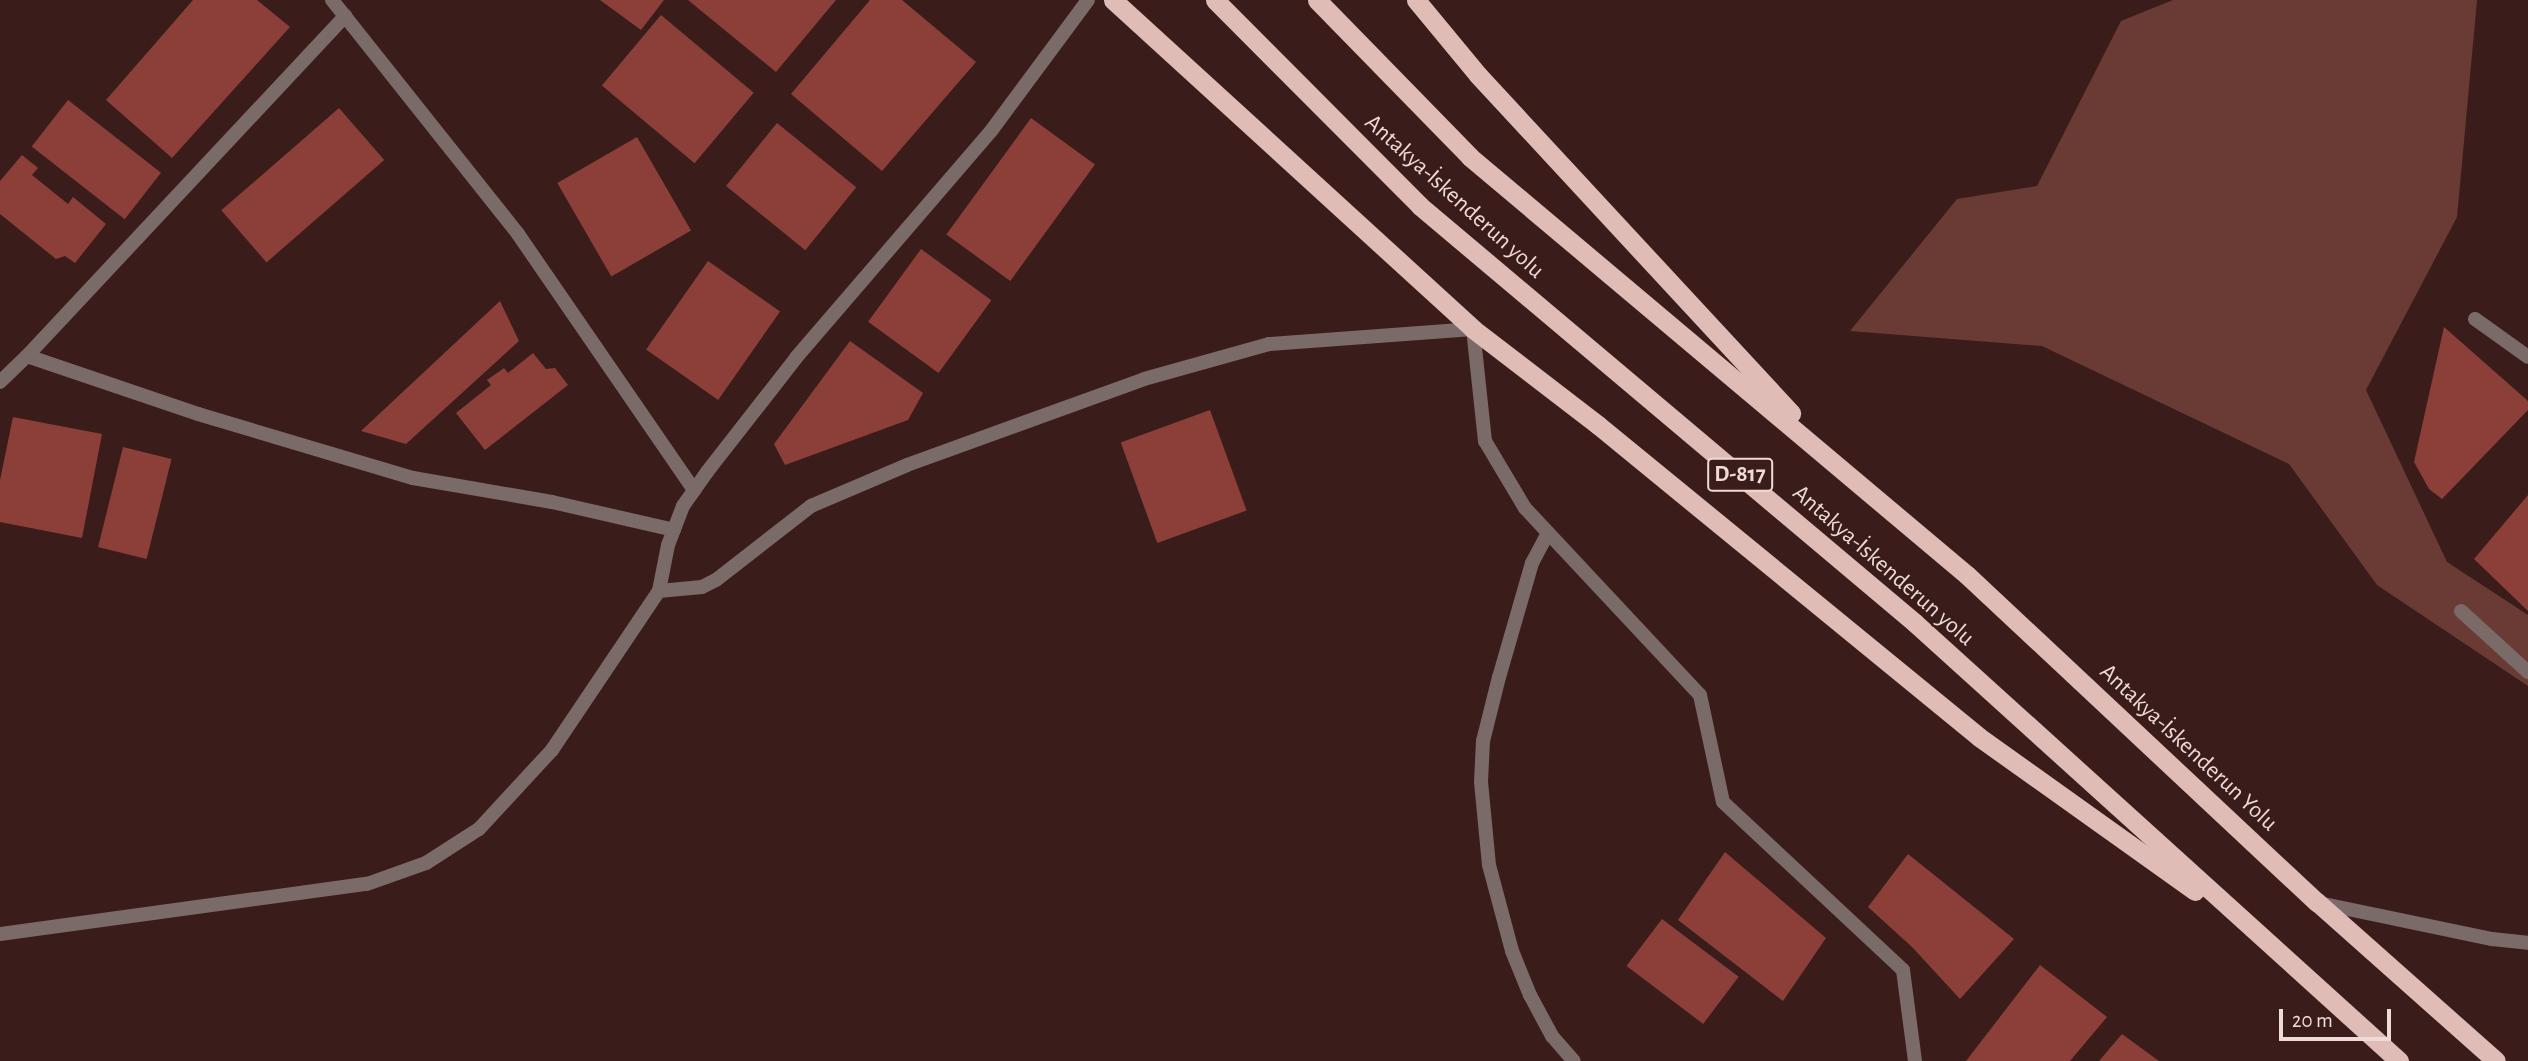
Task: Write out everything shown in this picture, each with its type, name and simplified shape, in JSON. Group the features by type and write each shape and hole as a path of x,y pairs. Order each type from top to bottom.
{"highway":[{"path":"1112,0 1473,329 1609,434 1979,737 2270,944"},
{"name":"Antakya-İskenderun yolu","path":"1215,0 1420,206 1915,623 2270,944"},
{"name":"Antakya-İskenderun yolu","path":"1317,0 1470,157 1847,473"},
{"path":"1416,0 1478,75 1847,473"},
{"name":"Antakya-İskenderun Yolu","path":"1847,473 1967,575 2317,902 2496,1061"},
{"name":"D-817","path":"2270,944 2399,1061"}],"street":[{"path":"332,0 518,234 694,489"},
{"path":"0,934 367,884 426,863 479,829 552,750 659,591 674,530 683,506 694,489 796,358 991,131 1088,0"},
{"path":"0,382 345,16"},
{"path":"2475,319 2528,356"},
{"path":"659,591 702,587 716,580 811,506 907,465 1144,379 1269,344 1473,329 1485,441 1525,508 1700,695 1723,802 1903,970 1915,1061"},
{"path":"27,356 198,414 414,478 552,502 674,530"},
{"path":"1548,533 1532,562 1499,677 1483,740 1481,782 1489,865 1513,951 1530,995 1552,1036 1574,1061"},
{"path":"2461,611 2528,672"},
{"path":"2317,902 2492,939 2528,943"}],"shaded area":[{"path":"2173,0 2477,0 2457,217 2366,390 2447,562 2528,615 2528,686 2377,585 2289,464 2042,346 1850,331 1957,199 2037,186 2121,21"}],"building":[{"path":"193,0 257,0 290,27 172,158 106,100"},
{"path":"600,0 664,0 641,30"},
{"path":"688,0 836,0 776,72"},
{"path":"870,0 902,0 976,62 882,171 791,94"},
{"path":"661,15 754,93 695,163 602,85"},
{"path":"68,100 161,173 125,219 32,146"},
{"path":"339,108 384,160 267,262 221,210"},
{"path":"1031,118 1095,164 1010,281 946,234"},
{"path":"777,123 856,187 805,250 726,186"},
{"path":"637,137 691,231 611,277 557,183"},
{"path":"22,155 38,168 32,175 68,204 73,197 106,224 75,263 65,256 56,259 0,214 0,181"},
{"path":"921,249 991,300 938,373 868,322"},
{"path":"708,261 780,311 718,400 646,349"},
{"path":"500,301 519,341 406,444 361,431"},
{"path":"2444,327 2528,401 2528,410 2442,499 2429,489 2414,462"},
{"path":"850,341 923,393 908,420 785,465 774,444"},
{"path":"533,353 546,369 555,368 568,385 485,450 456,413 491,385 487,380 504,368 508,373"},
{"path":"1210,410 1247,511 1157,543 1121,442"},
{"path":"13,417 102,434 82,538 0,522 0,480"},
{"path":"123,447 172,459 147,559 98,547"},
{"path":"2528,495 2528,611 2474,559"},
{"path":"1725,852 1826,938 1783,1001 1678,920"},
{"path":"1908,854 2014,939 1960,999 1912,947 1868,907"},
{"path":"1662,919 1739,977 1703,1024 1626,966"},
{"path":"2040,965 2107,1017 2070,1061 1966,1061"},
{"path":"2122,1034 2159,1061 2099,1061"}]}
